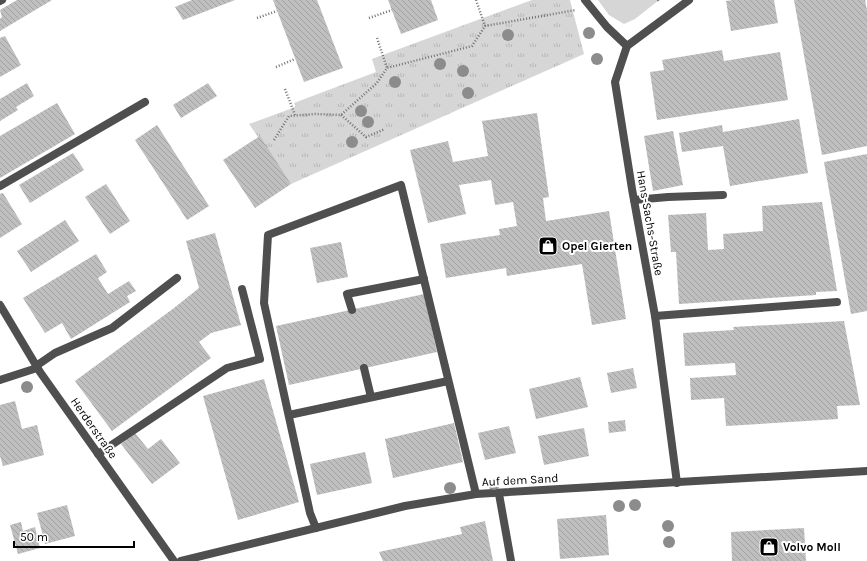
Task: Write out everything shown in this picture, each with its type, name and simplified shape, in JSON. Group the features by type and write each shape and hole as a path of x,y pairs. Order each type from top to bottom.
{"street":[{"path":"585,0 607,27 627,46 689,0"},
{"name":"Hans-Sachs-Straße","path":"627,46 615,82 655,316 677,483"},
{"path":"0,186 145,102"},
{"path":"316,528 310,513 264,303 268,235 401,185 476,494"},
{"path":"634,200 723,195"},
{"path":"0,380 36,367 55,353 112,328 177,278"},
{"path":"352,310 348,294 424,279"},
{"path":"98,454 227,368 260,359 242,289"},
{"path":"655,316 837,302"},
{"name":"Herderstraße","path":"0,305 36,367 174,561"},
{"path":"364,368 371,397"},
{"path":"289,415 448,381"},
{"name":"Auf dem Sand","path":"182,561 405,506 476,494 499,494 867,472"},
{"path":"499,494 511,561"}],"path":[{"path":"476,0 485,26"},
{"path":"369,18 392,10"},
{"path":"274,140 289,116 341,115 377,83 387,68 472,46 485,26 576,10"},
{"path":"257,18 277,11"},
{"path":"377,38 387,68"},
{"path":"276,67 296,60"},
{"path":"285,89 295,115"},
{"path":"341,115 366,138 385,129"}],"green space":[{"path":"532,0 570,0 584,54 291,184 249,124 290,109 296,106 294,103 376,72 372,59"},
{"path":"598,0 659,0 635,19 624,24 609,15"}],"building":[{"path":"17,0 52,0 0,31 0,19 2,17 0,10"},
{"path":"192,0 235,0 183,20 175,7"},
{"path":"273,0 317,0 343,68 304,82"},
{"path":"388,0 431,0 438,20 401,34"},
{"path":"774,0 778,23 731,31 726,1"},
{"path":"794,0 865,0 867,10 867,146 822,155"},
{"path":"5,36 21,65 0,77 0,38"},
{"path":"722,50 724,61 780,52 788,100 657,120 650,72 664,70 662,60"},
{"path":"27,83 34,96 16,107 18,110 0,121 0,99"},
{"path":"208,83 217,96 181,118 173,105"},
{"path":"57,103 75,134 0,178 0,136"},
{"path":"537,113 549,197 543,198 546,221 609,211 626,319 592,325 582,264 507,276 506,268 446,278 440,244 500,235 499,229 517,226 513,202 495,205 491,180 459,185 466,214 428,223 410,150 448,141 453,162 488,156 482,121"},
{"path":"799,119 808,173 730,186 723,146 682,152 679,133 722,125 723,132"},
{"path":"157,125 209,206 187,220 135,140"},
{"path":"673,131 683,185 653,191 644,136"},
{"path":"260,136 291,184 255,208 223,160"},
{"path":"73,153 84,170 30,203 19,185"},
{"path":"867,154 867,311 851,314 824,162"},
{"path":"106,184 130,221 110,234 85,197"},
{"path":"3,193 22,224 0,238 0,194"},
{"path":"822,202 837,291 816,292 816,295 679,304 676,252 671,252 668,215 706,213 708,250 724,249 723,234 763,231 762,206"},
{"path":"65,220 79,241 31,272 17,251"},
{"path":"215,233 241,325 211,333 199,342 211,358 112,431 75,381 199,288 186,241"},
{"path":"341,242 348,277 317,283 310,248"},
{"path":"96,254 107,272 98,278 108,294 129,281 136,291 127,296 130,302 71,339 62,323 45,333 23,298"},
{"path":"424,294 437,352 289,385 276,326"},
{"path":"844,321 860,405 837,406 838,419 726,426 724,398 691,400 690,378 736,375 735,363 685,366 683,333 734,330 733,327"},
{"path":"633,368 637,388 611,393 607,373"},
{"path":"580,377 588,407 536,419 529,389"},
{"path":"264,379 299,502 238,520 203,396"},
{"path":"15,401 22,429 37,425 44,455 3,466 0,456 0,405"},
{"path":"625,420 626,431 609,433 608,422"},
{"path":"454,423 463,462 393,478 385,439"},
{"path":"509,426 516,453 485,460 478,433"},
{"path":"584,428 589,456 544,465 538,436"},
{"path":"135,433 148,449 161,439 180,463 152,484 121,444"},
{"path":"365,452 372,483 317,495 310,464"},
{"path":"67,505 75,536 45,544 37,513"},
{"path":"606,515 609,555 560,559 557,519"},
{"path":"485,521 493,561 383,561 379,552 462,534 460,527"},
{"path":"21,522 23,531 35,527 40,548 18,554 10,525"},
{"name":"Volvo Moll","path":"804,528 806,561 732,561 731,532"}],"place":[{"name":"Opel Gierten","path":"548,246"},
{"name":"Volvo Moll","path":"769,547"}]}
